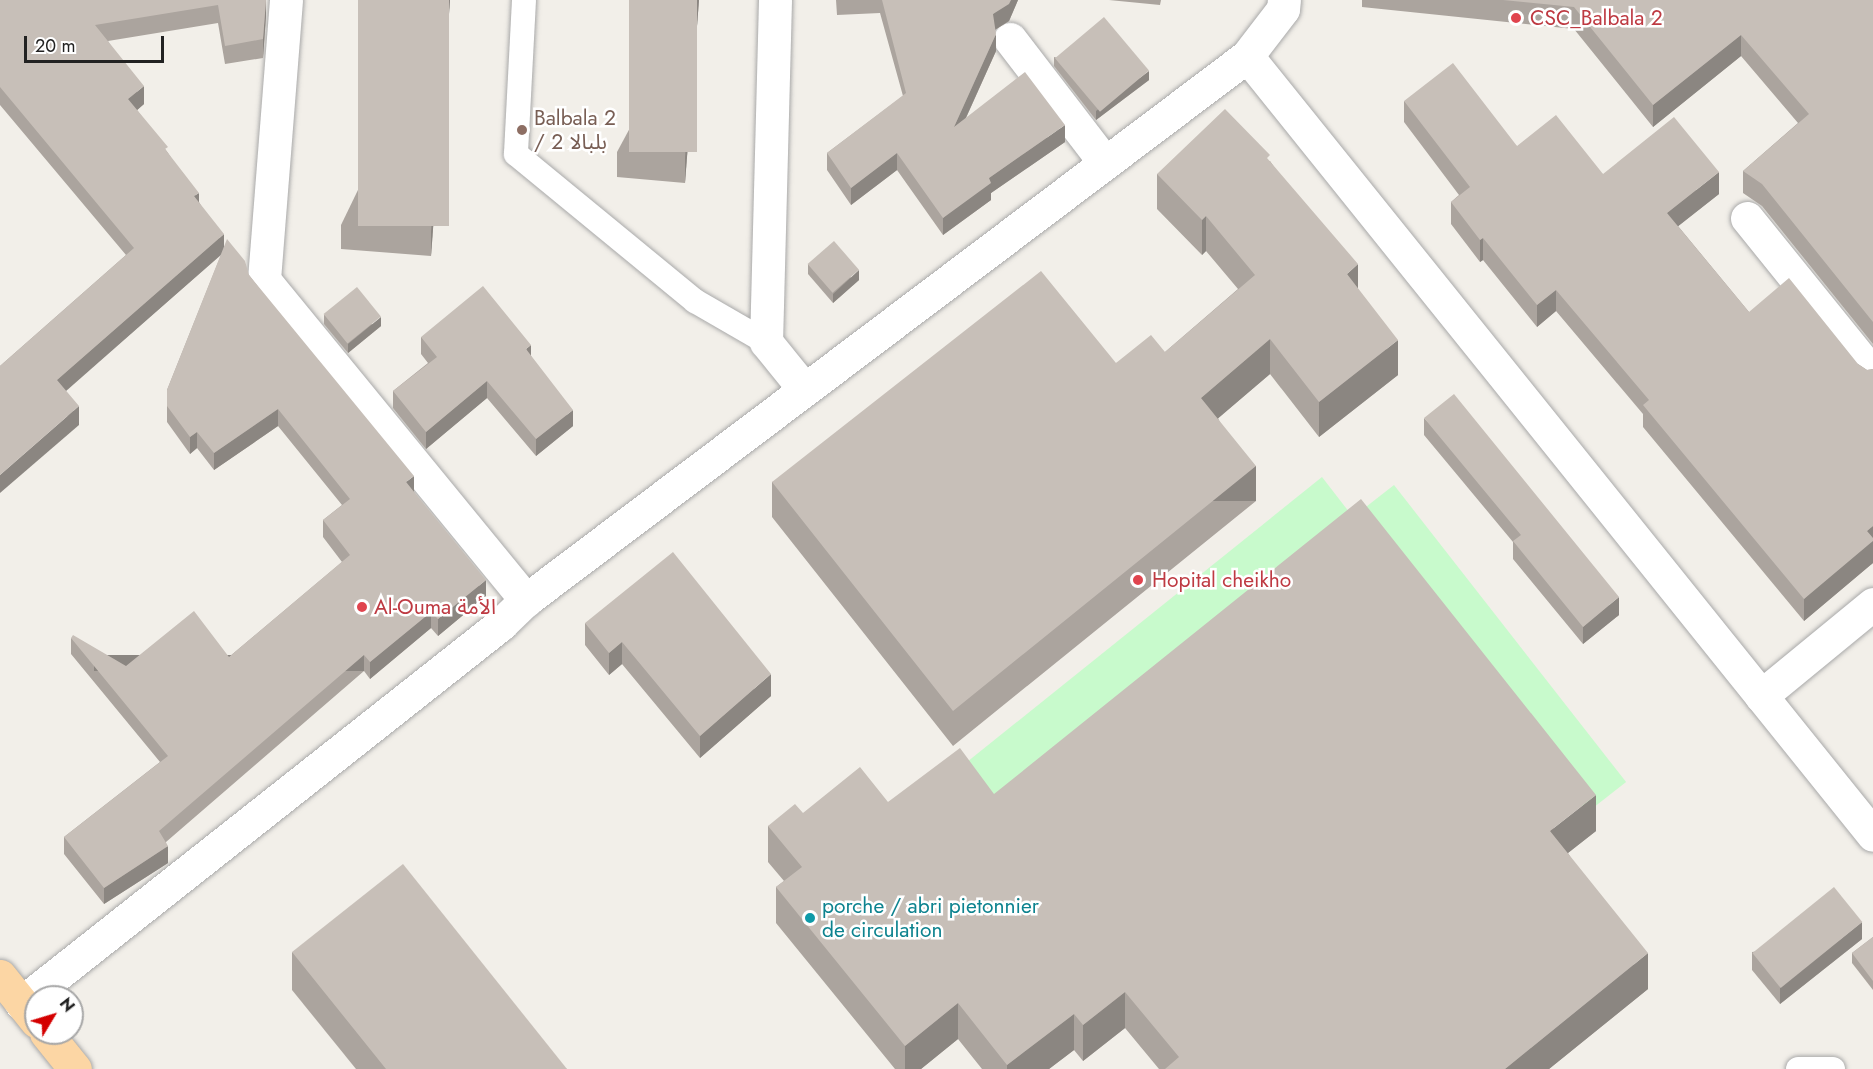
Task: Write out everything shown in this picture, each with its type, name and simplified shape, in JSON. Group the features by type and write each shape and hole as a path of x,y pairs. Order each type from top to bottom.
{"main road":[{"path":"0,976 24,1006"},
{"path":"56,1045 75,1069"}],"street":[{"path":"286,0 264,280 526,600"},
{"path":"775,0 766,342 804,389"},
{"path":"62,985 501,624 526,600 1247,56 1282,9 1284,0"},
{"path":"1010,39 1105,163"},
{"path":"1247,56 1873,835"},
{"path":"1747,218 1873,374"},
{"path":"1761,696 1873,604"}],"lane":[{"path":"525,0 516,154 695,301 766,342"},
{"path":"1798,1069 1833,1069"}],"green space":[{"path":"1322,477 1353,517 988,821 952,774"},
{"path":"1394,485 1626,782 1587,812 1355,515"}],"building":[{"path":"0,0 266,0 263,39 225,46 218,5 95,25 144,86 128,99 168,147 165,149 199,193 194,196 224,234 57,380 79,406 0,475 0,366 134,248 0,87"},
{"path":"358,0 449,0 449,226 358,226"},
{"path":"629,0 697,0 697,152 629,152"},
{"path":"882,0 1011,0 1009,4 993,14 996,34 954,127 1025,72 1065,125 989,178 991,183 943,218 897,153 851,188 827,153 906,93"},
{"path":"1503,0 1873,0 1873,322 1762,184 1743,171 1809,114 1741,35 1653,105 1574,7"},
{"path":"1104,17 1149,71 1100,112 1055,58"},
{"path":"1453,63 1517,146 1556,115 1603,174 1674,117 1719,172 1667,213 1749,312 1789,278 1858,364 1867,370 1873,369 1873,526 1867,531 1873,541 1804,599 1643,405 1649,400 1556,290 1537,305 1483,238 1480,240 1451,202 1470,187 1404,101"},
{"path":"1225,109 1270,155 1267,158 1358,264 1347,274 1398,340 1319,402 1270,339 1201,398 1256,466 953,711 772,482 1041,271 1116,363 1151,335 1165,352 1255,275 1206,216 1202,220 1157,174"},
{"path":"227,239 245,261 249,275 414,476 406,482 486,580 438,619 431,612 370,662 364,655 159,831 168,846 104,888 64,837 168,756 71,638 73,635 126,666 194,611 229,657 350,555 323,520 350,499 278,409 214,453 197,432 190,437 167,406 167,390"},
{"path":"834,241 859,270 833,293 808,264"},
{"path":"483,286 531,345 526,349 573,410 536,439 487,381 426,432 393,391 437,357 421,337"},
{"path":"357,287 381,317 347,344 324,314"},
{"path":"1454,394 1619,597 1583,627 1513,541 1521,535 1424,418"},
{"path":"1361,499 1596,795 1550,831 1648,953 1505,1069 1165,1069 1179,1057 1125,992 1083,1025 1074,1014 1007,1065 958,1003 905,1046 776,887 802,867 768,826 795,804 803,813 860,767 888,802 960,748 994,794"},
{"path":"673,552 771,674 700,736 622,642 609,653 585,623"},
{"path":"403,864 567,1069 386,1069 292,952"},
{"path":"1834,887 1862,922 1781,988 1752,953"},
{"path":"1873,937 1873,981 1852,953"}],"place":[{"name":"CSC_Balbala 2","path":"1516,18"},
{"name":"Balbala 2 / بلبالا 2","path":"522,130"},
{"name":"Hopital cheikho","path":"1138,580"},
{"name":"Al-Ouma الأمة","path":"362,607"},
{"name":"porche / abri pietonnier de circulation","path":"810,918"}]}
